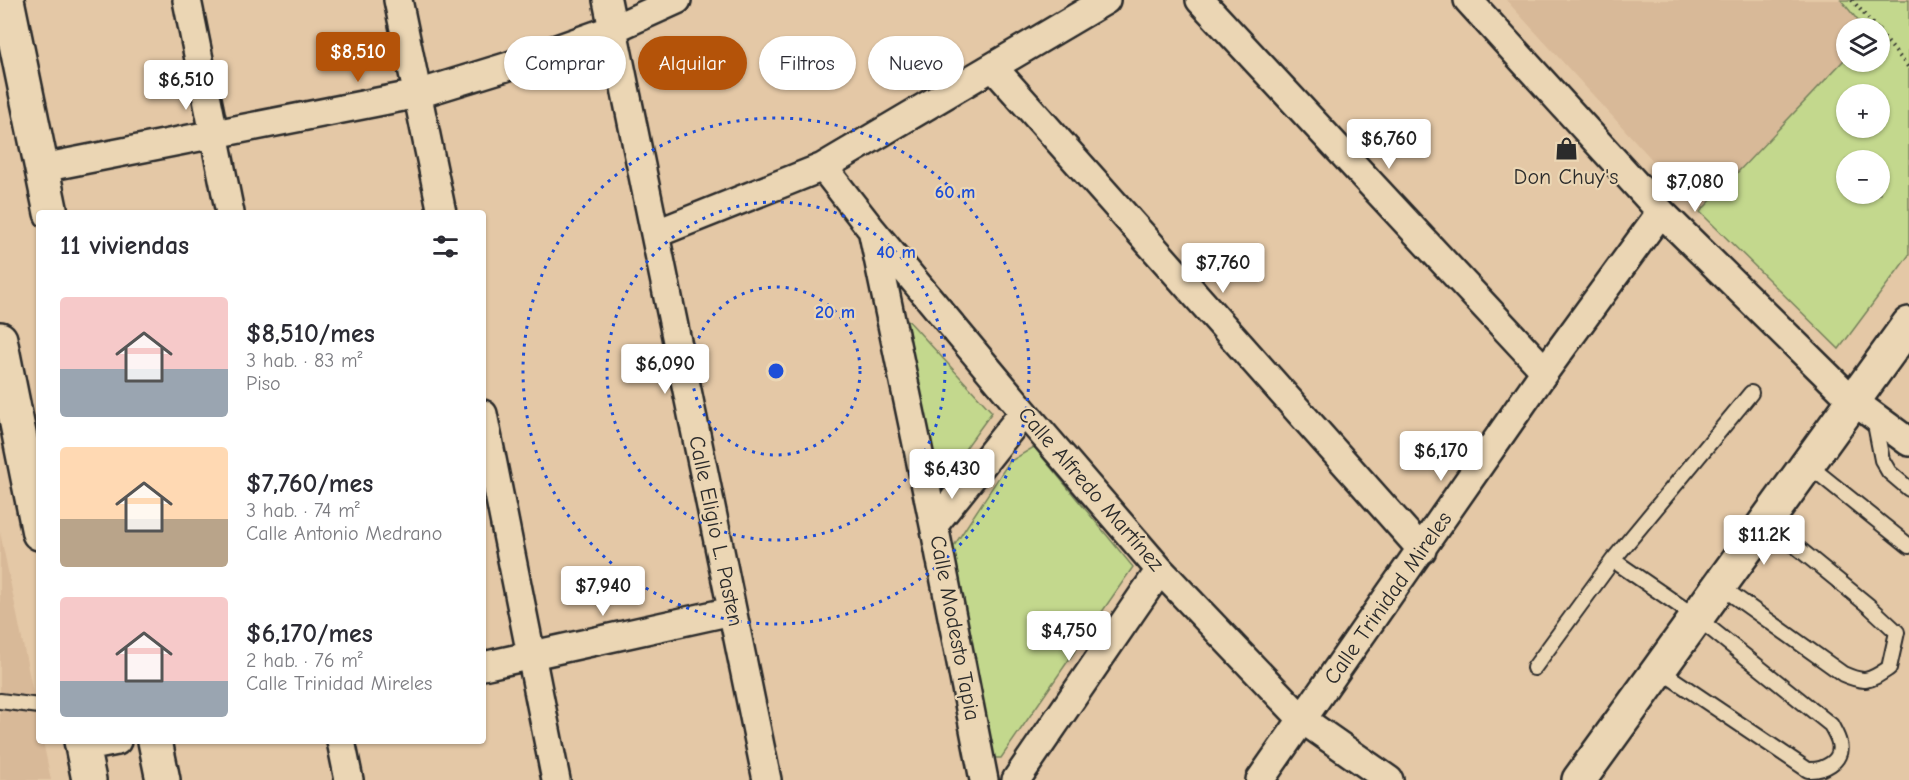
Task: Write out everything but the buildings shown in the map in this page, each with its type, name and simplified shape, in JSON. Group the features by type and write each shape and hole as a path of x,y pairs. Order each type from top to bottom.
{"main road":[{"path":"7,0 50,210"},
{"path":"1579,780 1807,464 1863,409 1909,324"},
{"path":"0,339 36,518"},
{"path":"81,744 89,780"},
{"path":"156,744 163,780"}],"street":[{"path":"187,0 229,210"},
{"path":"398,0 441,210"},
{"name":"Calle Eligio L. Pasten","path":"607,0 767,780"},
{"path":"42,168 418,94 506,67 613,29 677,0"},
{"path":"655,234 823,167 1106,0"},
{"path":"1200,0 1545,371"},
{"path":"1468,0 1661,212 1863,409 1909,442"},
{"path":"993,67 1422,550"},
{"name":"Calle Alfredo Martínez","path":"823,167 872,230 1024,412 1160,570 1303,720 1389,780"},
{"name":"Calle Trinidad Mireles","path":"1260,780 1545,371 1661,212"},
{"name":"Calle Modesto Tapia","path":"872,230 934,525 984,780"},
{"path":"934,525 1024,412"},
{"path":"486,429 556,780"},
{"path":"1016,780 1160,570"},
{"path":"486,665 732,611"},
{"path":"342,744 349,780"}],"lane":[{"path":"1534,668 1613,560 1751,393"},
{"path":"1863,409 1882,460 1889,472 1909,489"},
{"path":"1807,464 1909,546"},
{"path":"1719,585 1843,674 1859,681 1870,681 1889,668 1897,632 1869,606 1765,521"},
{"path":"1613,560 1696,617 1831,725 1840,746 1837,756 1830,765 1819,770 1808,770 1658,669"},
{"path":"0,701 36,706"}],"path":[{"path":"1852,0 1867,18"},
{"path":"1890,45 1909,68"}],"shaded area":[{"path":"1506,0 1840,0 1855,18 1836,18 1836,69 1700,212"},
{"path":"0,532 36,707 36,744 44,744 51,780 0,780"}],"green space":[{"path":"1841,0 1909,0 1909,255 1839,349 1700,212 1836,69 1836,72 1890,72 1890,18 1856,18"},
{"path":"906,318 992,412 939,485"},
{"path":"1034,447 1133,567 1001,758 994,758 948,555 1009,462"}],"place":[{"name":"Don Chuy's","path":"1566,148"}]}
